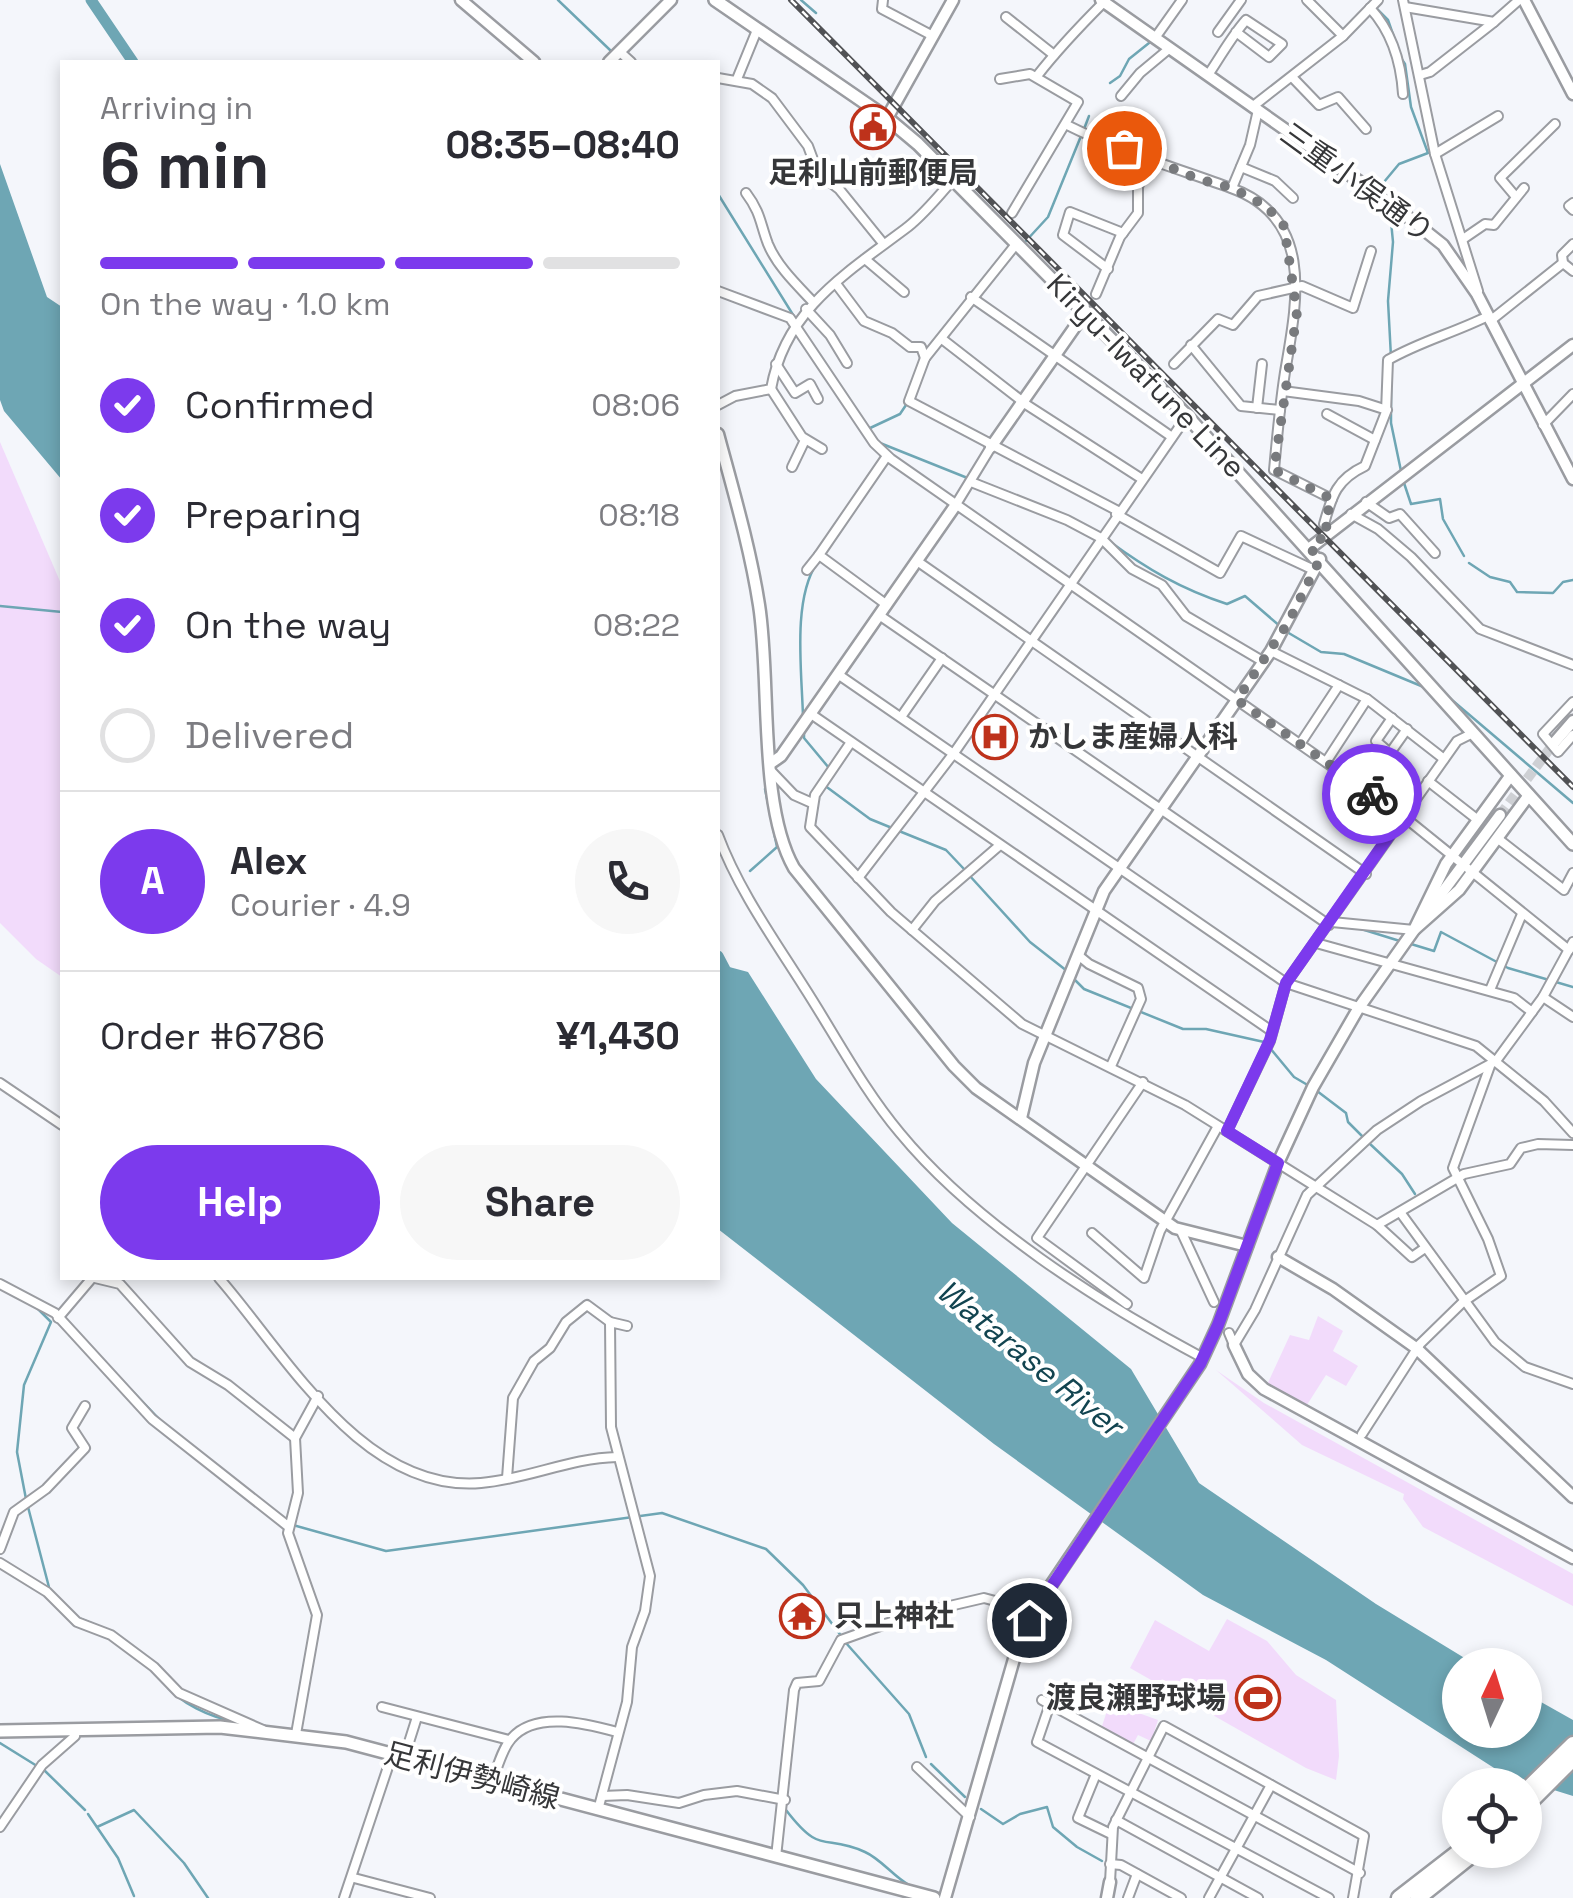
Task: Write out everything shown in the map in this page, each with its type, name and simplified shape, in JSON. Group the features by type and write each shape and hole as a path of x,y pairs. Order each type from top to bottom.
{"highway":[{"path":"1542,1774 1573,1744"},
{"path":"1542,1791 1573,1759"},
{"path":"1418,1898 1444,1868"},
{"path":"1400,1898 1451,1868"}],"main road":[{"name":"Kiryu-Iwafune Line","path":"715,0 887,118 954,180 1188,416 1310,548 1317,564 1573,844"},
{"name":"足利伊勢崎線","path":"0,1731 220,1727 296,1734 398,1756 934,1898"}],"street":[{"path":"460,0 532,60"},
{"path":"612,60 672,0"},
{"path":"882,0 882,9 933,36"},
{"path":"887,118 953,0"},
{"path":"1155,38 1182,0"},
{"path":"1218,32 1241,0"},
{"path":"1307,0 1343,36"},
{"path":"1232,188 1255,109 1343,36 1378,0"},
{"path":"1501,0 1510,8"},
{"path":"1420,75 1430,72 1521,0 1573,94"},
{"path":"1037,76 1103,1"},
{"name":"三重小俣通り","path":"1103,1 1428,231 1478,294 1520,384 1573,480"},
{"path":"1478,294 1435,154 1404,3 1494,22"},
{"path":"1370,8 1386,25 1402,66 1403,94"},
{"path":"1006,18 1054,55"},
{"path":"1208,75 1236,32 1246,20 1282,44 1269,57 1236,32"},
{"path":"737,79 758,30"},
{"path":"1121,96 1170,48"},
{"path":"620,52 629,60"},
{"path":"1000,79 1024,72 1037,76 1076,98 1077,106 1012,213"},
{"path":"1292,77 1319,105 1338,97 1366,129"},
{"path":"720,78 752,84 772,98 808,146 818,174 839,189 882,242"},
{"path":"1435,154 1498,116"},
{"path":"1516,197 1500,178 1554,124"},
{"path":"1066,125 1232,188 1266,206 1284,226 1297,312 1282,391 1274,470 1332,499"},
{"path":"1096,294 1122,233 1138,213 1138,187 1148,159"},
{"path":"1241,167 1275,182 1294,198"},
{"path":"822,449 805,440 772,388 776,364 794,324 882,242 906,229 954,180"},
{"path":"1463,239 1484,224 1494,224 1524,188"},
{"path":"746,193 761,214 766,240 775,257 847,363"},
{"path":"1108,269 1063,235 1063,230 1072,210 1122,233"},
{"path":"1017,243 924,358 909,401 1220,573 1240,536 1317,564 1272,651 1196,756 1094,910 1048,1036 1034,1063 1020,1118"},
{"path":"1573,244 1562,256 1563,263 1573,271"},
{"path":"1174,364 1218,319 1233,325 1258,296 1307,287 1352,308 1371,250"},
{"path":"865,259 904,292"},
{"path":"1330,531 1324,524 1332,499 1349,471 1364,466 1387,410 1388,360 1423,340 1444,338 1489,319 1563,263"},
{"path":"837,285 864,321 892,333 910,347 921,347 924,358"},
{"path":"720,292 748,305 785,314 870,438 888,456 1403,816 1522,914 1571,946 1543,998 1493,1064 1454,1162 1455,1178 1500,1271 1498,1278 1463,1302 1416,1348 1362,1434"},
{"path":"972,297 1172,437"},
{"path":"772,768 956,506 1086,311"},
{"path":"942,339 1023,402 1142,479"},
{"path":"1191,344 1241,406 1280,410"},
{"path":"1310,548 1573,345"},
{"path":"776,364 795,393 810,384 818,398"},
{"path":"1257,408 1262,364"},
{"path":"720,404 735,396 772,388"},
{"path":"1282,391 1359,401 1387,410"},
{"path":"1543,425 1573,394"},
{"path":"1326,414 1375,440"},
{"path":"858,878 954,753 1188,416"},
{"path":"792,466 805,440"},
{"path":"807,570 888,456"},
{"path":"721,457 759,604 778,817 794,868 976,1088 1165,1222 1181,1231 1246,1246"},
{"path":"972,480 1101,538 1132,569 1162,585 1186,616 1264,662"},
{"path":"1366,502 1389,518 1400,514 1435,553"},
{"path":"1351,514 1411,557 1480,629 1573,665"},
{"path":"818,555 886,605"},
{"path":"918,561 1366,874"},
{"path":"879,615 1330,924 1414,930 1434,915 1500,815"},
{"path":"1272,651 1367,699 1444,758"},
{"path":"901,716 942,658"},
{"path":"839,674 1286,983 1460,1039 1544,1101 1573,1133"},
{"path":"1300,744 1339,684"},
{"path":"1326,762 1367,699"},
{"path":"1573,702 1543,734 1558,752 1573,735"},
{"path":"810,714 1270,1030"},
{"path":"1392,718 1376,741 1390,752 1408,729"},
{"path":"1554,743 1573,721"},
{"path":"1092,1233 1144,1278 1165,1222 1270,1040 1286,983 1444,758 1458,740 1473,732"},
{"path":"851,742 812,803 810,827 912,930 1022,1024 1143,1082 1222,1128 1376,1225 1412,1256 1425,1248"},
{"path":"772,768 794,794 812,803"},
{"path":"946,1898 1005,1687 1031,1616 1201,1361 1312,1087 1358,1009 1414,930 1451,857 1511,775"},
{"path":"1428,781 1478,820"},
{"path":"1466,870 1530,795"},
{"path":"1497,838 1564,890 1573,874"},
{"path":"720,841 731,868 831,1029 897,1130 937,1176 1122,1312 1201,1361"},
{"path":"912,930 935,901 1000,845"},
{"path":"1490,990 1522,914"},
{"path":"1316,944 1490,990 1514,998 1532,1012"},
{"path":"1078,955 1088,964 1138,988 1141,999 1111,1066"},
{"path":"1543,998 1573,1017"},
{"path":"1234,1345 1255,1310 1300,1207 1315,1187 1386,1124 1493,1064"},
{"path":"1128,1304 1037,1238 1143,1082"},
{"path":"0,1083 60,1124"},
{"path":"1376,1225 1455,1178 1510,1164 1521,1148 1573,1145"},
{"path":"1400,1212 1463,1302 1513,1359 1540,1374 1573,1384"},
{"path":"1181,1231 1214,1302"},
{"path":"1278,1257 1333,1289 1416,1348 1573,1497"},
{"path":"58,1318 86,1280"},
{"path":"103,1280 120,1284 190,1362 228,1385 295,1438"},
{"path":"221,1280 318,1396 379,1456 418,1474 480,1483 592,1458 617,1457"},
{"path":"0,1284 58,1318 152,1420 289,1527"},
{"path":"507,1478 513,1398 534,1360 550,1348 566,1322 587,1304 610,1322 627,1326"},
{"path":"598,1810 627,1702 632,1644 645,1611 650,1576 617,1457 608,1377 610,1322"},
{"path":"1228,1333 1248,1374 1264,1389 1573,1558"},
{"path":"296,1734 317,1615 288,1533 298,1494 295,1438 318,1396"},
{"path":"0,1549 14,1512 46,1489 86,1448 72,1428 85,1406"},
{"path":"0,1562 47,1592 70,1617 112,1635 154,1667 179,1693 264,1730"},
{"path":"776,1857 795,1685 819,1681 841,1640 912,1614 984,1598 1031,1616"},
{"path":"1329,1898 1036,1742 1046,1702 1360,1873"},
{"path":"382,1707 510,1740"},
{"path":"344,1898 398,1756 417,1717"},
{"path":"492,1782 510,1740 522,1729 540,1723 586,1724 617,1732"},
{"path":"1107,1898 1111,1834 1166,1726 1364,1836 1353,1898"},
{"path":"0,1827 40,1768 76,1736 76,1730"},
{"path":"917,1767 970,1817"},
{"path":"1096,1774 1078,1818 1111,1834"},
{"path":"1209,1898 1272,1786"},
{"path":"602,1796 628,1795 679,1803 704,1795 737,1792 784,1800"},
{"path":"1116,1820 1258,1898"},
{"path":"1110,1864 1138,1874 1181,1898"},
{"path":"1128,1898 1138,1874"},
{"path":"354,1878 430,1898"}],"shaded area":[{"path":"0,442 60,581 60,976 36,959 0,923"},
{"path":"1318,1316 1343,1331 1333,1351 1358,1366 1346,1386 1326,1375 1305,1408 1266,1387 1290,1335 1309,1340"},
{"path":"1216,1370 1264,1403 1573,1574 1573,1606 1423,1527 1403,1499 1404,1494 1302,1445"},
{"name":"渡良瀬野球場","path":"1227,1619 1267,1641 1296,1675 1336,1700 1336,1780 1306,1768 1130,1668 1155,1620 1209,1651"},
{"path":"1122,1707 1158,1720 1151,1741 1138,1735 1132,1746 1101,1729 1107,1711 1117,1716"}],"water":[{"path":"0,164 47,297 60,306 60,478 4,411 0,400"},
{"name":"Watarase River","path":"720,965 748,972 816,1079 952,1223 1131,1369 1199,1483 1376,1604 1448,1648 1442,1648 1442,1735 1326,1660 1203,1595 994,1444 720,1231"},
{"path":"1542,1703 1573,1720 1573,1796 1542,1786 1542,1768 1494,1768 1463,1748 1542,1748"}],"waterway":[{"path":"91,0 132,60"},
{"path":"558,0 610,50"},
{"path":"801,0 816,13"},
{"path":"1375,7 1388,20 1396,43"},
{"path":"1110,83 1120,76 1129,59 1149,43"},
{"path":"1379,188 1399,164 1428,153 1411,107 1405,64 1399,55"},
{"path":"1084,129 1089,116"},
{"path":"1025,242 1048,217 1081,136"},
{"path":"1375,195 1373,199 1390,211 1391,357"},
{"path":"720,197 795,318"},
{"path":"1391,380 1391,423 1401,471"},
{"path":"868,429 900,414 906,405"},
{"path":"880,443 970,479"},
{"path":"1404,483 1411,504 1440,499 1443,519 1464,556"},
{"path":"1010,493 1026,500"},
{"path":"1109,541 1194,592 1227,604 1245,596 1281,627"},
{"path":"803,717 801,616 809,578 817,563"},
{"path":"1469,563 1490,577 1510,582 1517,592 1553,593 1563,582 1573,580"},
{"path":"0,606 60,612"},
{"path":"1287,632 1321,652 1344,654 1426,688"},
{"path":"1439,689 1573,803"},
{"path":"804,730 804,738 829,768"},
{"path":"824,785 870,819 892,828"},
{"path":"750,871 777,847 765,789"},
{"path":"899,831 946,850 964,869"},
{"path":"969,875 1030,942 1067,971"},
{"path":"1358,928 1403,942"},
{"path":"1411,944 1434,951 1441,932 1508,968 1573,987"},
{"path":"720,960 728,975"},
{"path":"1072,977 1084,989 1183,1029 1206,1029 1264,1042"},
{"path":"1270,1048 1294,1077 1311,1087"},
{"path":"1317,1091 1346,1113 1348,1122 1363,1137"},
{"path":"1369,1143 1402,1174 1415,1194"},
{"path":"26,1499 17,1452 24,1385 51,1322 36,1307"},
{"path":"115,1373 161,1421"},
{"path":"28,1507 50,1591"},
{"path":"293,1525 386,1551 662,1513 766,1549 803,1585 842,1637"},
{"path":"81,1619 115,1633"},
{"path":"846,1643 909,1714 926,1757"},
{"path":"163,1682 196,1708 237,1722"},
{"path":"0,1743 37,1766"},
{"path":"931,1764 965,1797"},
{"path":"44,1770 85,1810"},
{"path":"528,1785 559,1793"},
{"path":"682,1805 698,1801"},
{"path":"981,1809 1003,1824 1020,1814 1047,1807 1053,1827 1102,1861"},
{"path":"97,1827 134,1810 184,1863 208,1898"},
{"path":"786,1810 816,1839 865,1852 909,1885"},
{"path":"88,1814 118,1858 134,1896"}],"tunnel":[{"path":"1500,815 1554,743"}],"railway":[{"path":"791,0 1573,787"}],"way so far":[{"path":"1124,148 1198,179 1232,188 1266,206 1284,226 1297,312 1282,391 1274,470 1332,499 1324,524 1330,531 1310,548 1320,559 1272,651 1237,700 1372,794"}],"place":[{"name":"足利山前郵便局","path":"873,127"},
{"name":"かしま産婦人科","path":"995,737"},
{"name":"只上神社","path":"802,1616"},
{"name":"渡良瀬野球場","path":"1258,1698"}],"route":[{"path":"1029,1620 1200,1364 1218,1325 1278,1163 1227,1131 1270,1040 1286,983 1403,816 1372,794"}]}
